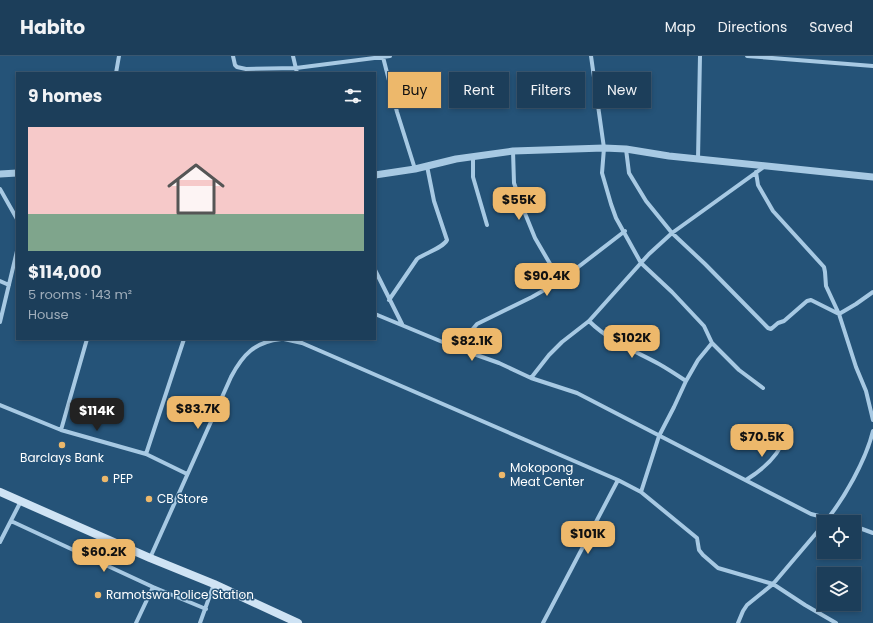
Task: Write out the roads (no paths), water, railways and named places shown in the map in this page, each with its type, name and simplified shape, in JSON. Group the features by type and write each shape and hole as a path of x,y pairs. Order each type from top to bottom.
{"main road":[{"path":"0,492 150,558 214,584 298,623"}],"street":[{"path":"116,72 119,56"},
{"path":"233,56 237,67 246,69 296,68 390,56"},
{"path":"293,56 297,72"},
{"path":"591,56 604,148 602,173 610,204 616,218 625,231 641,263 672,292 704,326 712,343 738,370 763,388"},
{"path":"698,159 700,56"},
{"path":"747,56 873,66"},
{"path":"382,57 414,169"},
{"path":"376,175 414,169 456,159 513,151 604,148 626,149 698,159 873,177"},
{"path":"626,149 629,173 646,201 672,233 770,329 778,323 784,322 807,301 811,300 839,314"},
{"path":"513,151 514,183 524,211 535,238 560,281"},
{"path":"473,157 473,177 487,225"},
{"path":"531,378 548,355 589,321 641,263 672,233 766,165"},
{"path":"389,300 417,259 423,254 442,245 447,240 434,201 427,166"},
{"path":"756,172 758,185 773,211 824,267 826,272 826,286 839,314 856,367 866,391 873,420"},
{"path":"0,174 16,173"},
{"path":"0,189 16,217"},
{"path":"457,348 477,324 560,281 625,231"},
{"path":"0,322 16,255"},
{"path":"376,272 402,325"},
{"path":"0,281 9,285"},
{"path":"839,314 873,292"},
{"path":"376,314 457,348 499,363 531,378 577,392 659,436 811,514 817,515"},
{"path":"589,321 622,345 659,364 686,381"},
{"path":"61,430 87,340"},
{"path":"146,454 184,340"},
{"path":"150,558 239,361 252,349 268,341 274,340"},
{"path":"288,340 302,343 618,480 641,492 697,538 698,547 703,555 718,568 773,584 836,623"},
{"path":"641,492 659,436 686,381 698,360 712,343"},
{"path":"0,404 61,430 146,454 187,474"},
{"path":"832,515 861,463 870,444 873,431"},
{"path":"746,480 764,468 782,446 784,438 771,432"},
{"path":"543,623 618,480"},
{"path":"0,542 21,501"},
{"path":"11,521 153,587 206,609"},
{"path":"861,528 873,532"},
{"path":"738,623 747,604 773,584 817,532"},
{"path":"200,623 214,584"},
{"path":"136,623 153,587"}],"place":[{"name":"Barclays Bank","path":"62,445"},
{"name":"Mokopong Meat Center","path":"502,475"},
{"name":"PEP","path":"105,479"},
{"name":"CB Store","path":"149,499"},
{"name":"Ramotswa Police Station","path":"98,595"}]}
